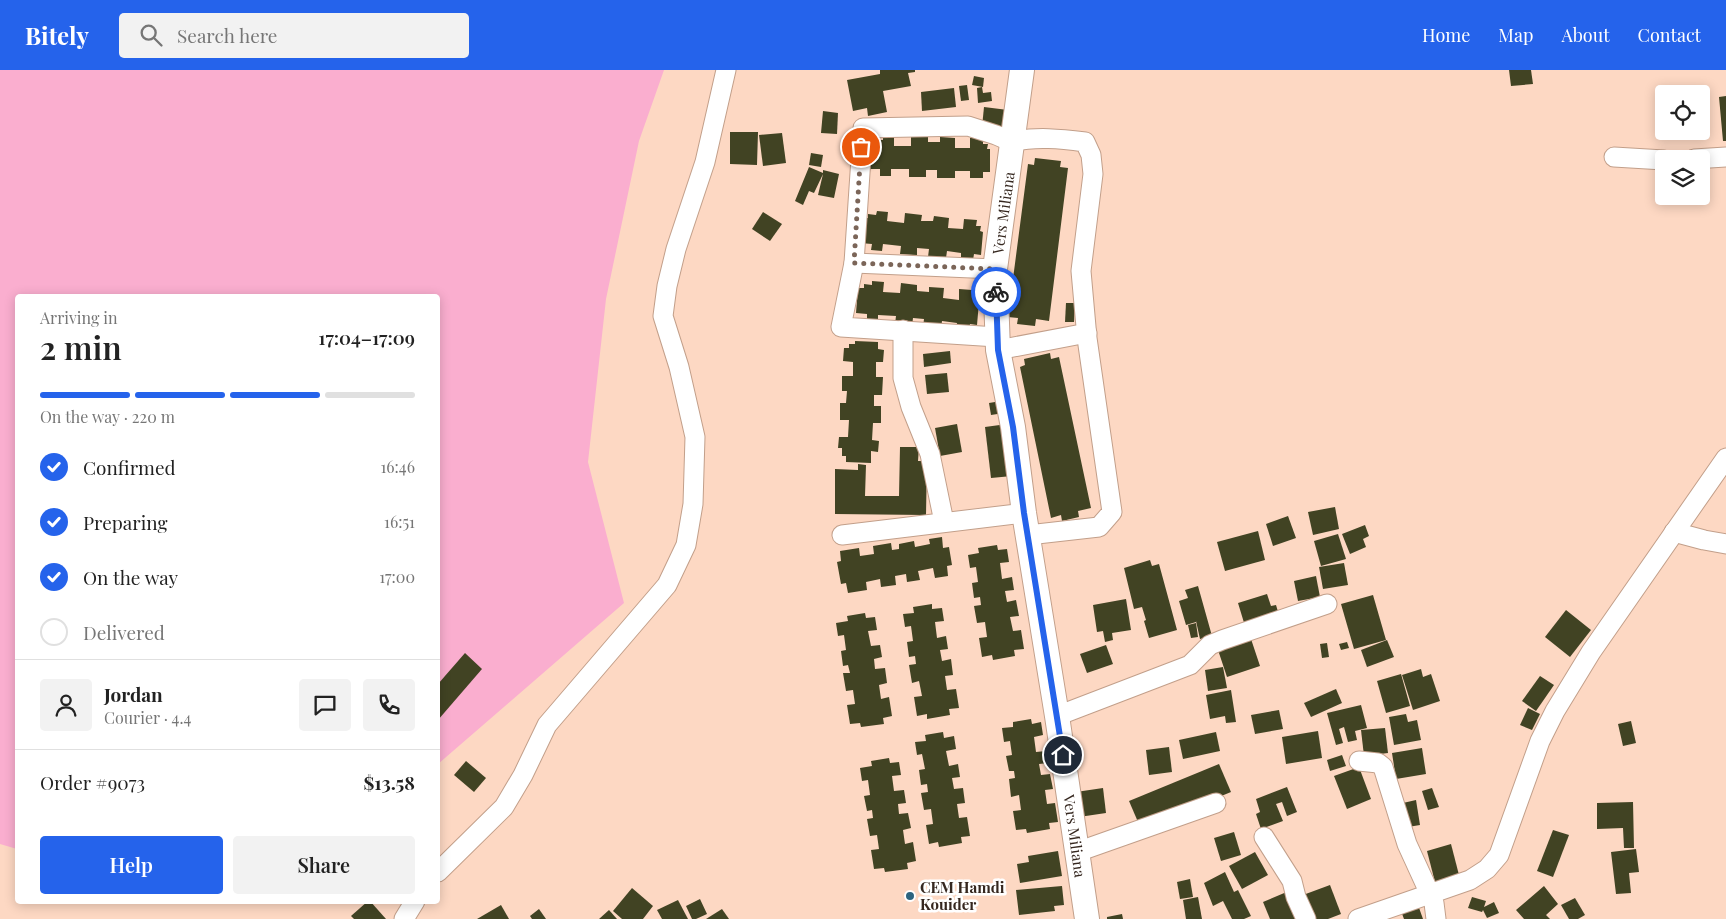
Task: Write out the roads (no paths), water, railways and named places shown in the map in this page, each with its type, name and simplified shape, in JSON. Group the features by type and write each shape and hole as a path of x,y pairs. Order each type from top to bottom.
{"main road":[{"name":"Vers Miliana","path":"1022,70 995,269 997,343 1013,427 1026,524 1087,919"}],"street":[{"path":"440,870 504,807 547,725 667,585 686,545 693,504 695,437 679,367 663,316 667,286 676,249 705,162 726,70"},
{"path":"842,534 944,522 1099,527 1112,512 1080,270 1093,174 1091,155 1085,142 1024,139 1012,142 968,126 863,128 854,263 841,327 903,330 997,343 1087,334"},
{"path":"1614,157 1655,159"},
{"path":"1710,158 1726,157"},
{"path":"854,263 995,269"},
{"path":"903,330 903,378 911,408 930,454 944,522"},
{"path":"1358,919 1428,893 1470,880 1487,869 1499,855 1540,741 1555,711 1591,652 1726,458"},
{"path":"1674,532 1726,544"},
{"path":"1057,716 1190,665 1210,645 1222,640 1327,604"},
{"path":"1359,761 1378,763 1383,767 1407,844 1434,903 1436,919"},
{"path":"1077,852 1216,803"},
{"path":"1264,837 1292,881 1306,919"},
{"path":"404,919 413,904"}],"place":[{"name":"CEM Hamdi Kouider","path":"910,896"}]}
